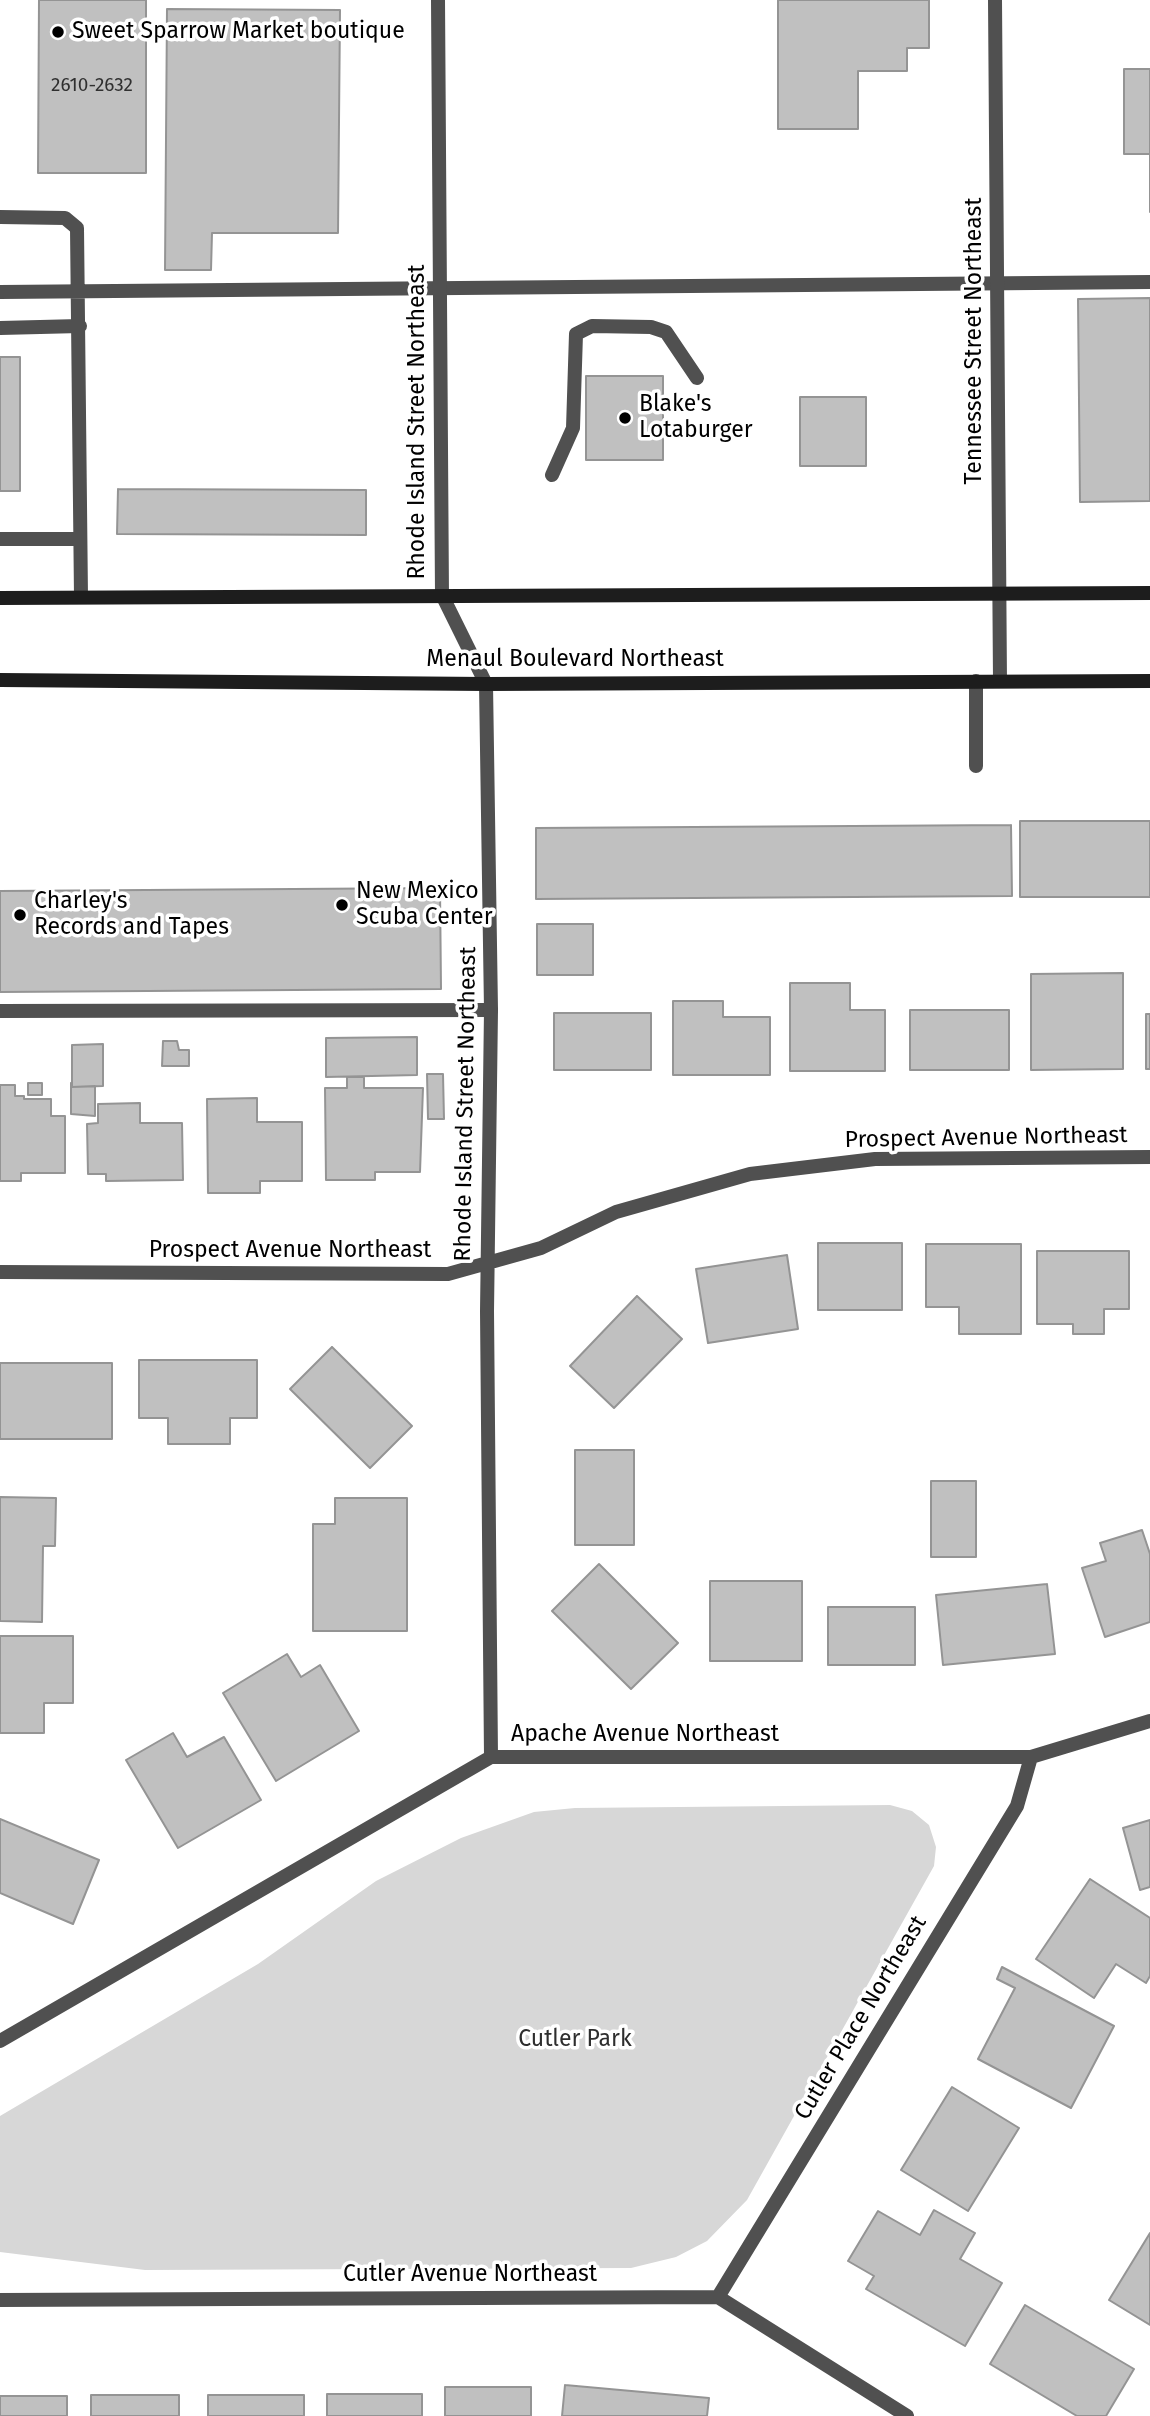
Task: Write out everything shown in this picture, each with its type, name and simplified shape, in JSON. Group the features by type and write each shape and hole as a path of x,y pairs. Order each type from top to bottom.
{"main road":[{"path":"0,598 1150,593"},
{"name":"Menaul Boulevard Northeast","path":"0,680 486,684 1150,681"}],"street":[{"name":"Rhode Island Street Northeast","path":"438,0 442,595 486,684 491,1010 487,1265 491,1757"},
{"name":"Tennessee Street Northeast","path":"995,0 1000,681"},
{"path":"0,217 65,218 77,228 80,290 81,597"},
{"path":"0,292 1150,282"},
{"path":"0,328 80,326"},
{"path":"552,475 573,428 576,334 592,326 651,327 666,332 697,378"},
{"path":"0,538 80,538"},
{"path":"976,681 976,766"},
{"path":"0,1011 491,1010"},
{"name":"Prospect Avenue Northeast","path":"0,1272 448,1274 541,1248 616,1212 750,1174 875,1159 1150,1157"},
{"name":"Apache Avenue Northeast","path":"0,2041 491,1757 1031,1757 1150,1721"},
{"name":"Cutler Place Northeast","path":"718,2297 1017,1806 1031,1757"},
{"path":"718,2297 906,2416"},
{"name":"Cutler Avenue Northeast","path":"0,2300 718,2297"}],"green space":[{"name":"Cutler Park","path":"890,1805 912,1811 929,1825 936,1847 934,1866 747,2200 707,2241 676,2257 631,2268 145,2270 0,2252 0,2116 258,1964 376,1881 461,1838 534,1812 575,1808"}],"building":[{"path":"39,0 146,0 146,173 38,173"},
{"path":"778,0 929,0 929,48 907,48 907,71 858,71 858,129 778,129"},
{"path":"167,9 340,10 338,233 212,233 211,270 165,270"},
{"path":"1124,69 1150,69 1150,154 1124,154"},
{"path":"1150,298 1150,501 1080,502 1078,299"},
{"path":"0,357 20,357 20,491 0,491"},
{"name":"Blake's Lotaburger","path":"586,376 663,376 663,460 586,460"},
{"path":"800,397 866,397 866,466 800,466"},
{"path":"118,489 366,490 366,535 117,534"},
{"path":"1020,821 1150,821 1150,897 1020,897"},
{"path":"1011,825 1012,896 536,899 536,828"},
{"path":"440,888 441,989 0,992 0,891"},
{"path":"537,924 593,924 593,975 537,975"},
{"path":"1123,973 1123,1069 1031,1070 1031,974"},
{"path":"790,983 850,983 850,1010 885,1010 885,1071 790,1071"},
{"path":"673,1001 723,1001 723,1017 770,1017 770,1075 673,1075"},
{"path":"910,1010 1009,1010 1009,1070 910,1070"},
{"path":"554,1013 651,1013 651,1070 554,1070"},
{"path":"1146,1014 1150,1014 1150,1069 1146,1069"},
{"path":"417,1037 417,1075 326,1077 326,1038"},
{"path":"163,1041 177,1041 179,1050 189,1050 189,1066 162,1066"},
{"path":"103,1044 103,1086 72,1087 72,1045"},
{"path":"427,1074 443,1074 444,1119 428,1119"},
{"path":"347,1077 364,1077 364,1088 423,1088 420,1172 375,1172 375,1180 326,1180 325,1088 347,1088"},
{"path":"28,1083 42,1083 42,1095 28,1095"},
{"path":"71,1083 72,1087 95,1086 95,1116 71,1114"},
{"path":"0,1085 15,1085 15,1096 24,1096 24,1099 51,1099 51,1116 65,1116 65,1173 21,1173 21,1181 0,1181"},
{"path":"257,1098 257,1122 302,1122 302,1181 260,1181 260,1193 208,1193 207,1099"},
{"path":"140,1103 140,1123 182,1123 183,1180 106,1181 106,1174 88,1174 87,1124 98,1123 98,1104"},
{"path":"818,1243 902,1243 902,1310 818,1310"},
{"path":"926,1244 1021,1244 1021,1334 959,1334 959,1307 926,1307"},
{"path":"1037,1251 1129,1251 1129,1309 1104,1309 1104,1334 1073,1334 1073,1324 1037,1324"},
{"path":"787,1255 798,1329 708,1343 696,1269"},
{"path":"637,1296 682,1339 614,1408 570,1366"},
{"path":"332,1347 412,1426 370,1468 290,1389"},
{"path":"139,1360 257,1360 257,1418 230,1418 230,1444 168,1444 168,1418 139,1418"},
{"path":"0,1363 112,1363 112,1439 0,1439"},
{"path":"575,1450 634,1450 634,1545 575,1545"},
{"path":"931,1481 976,1481 976,1557 931,1557"},
{"path":"0,1497 56,1498 55,1546 43,1546 42,1622 0,1621"},
{"path":"335,1498 407,1498 407,1631 313,1631 313,1524 335,1524"},
{"path":"1142,1530 1150,1554 1150,1622 1105,1637 1082,1568 1106,1561 1100,1543"},
{"path":"599,1564 678,1643 631,1689 552,1611"},
{"path":"710,1581 802,1581 802,1661 710,1661"},
{"path":"1047,1584 1055,1654 943,1665 936,1595"},
{"path":"828,1607 915,1607 915,1665 828,1665"},
{"path":"0,1636 73,1636 73,1703 44,1703 44,1733 0,1733"},
{"path":"287,1654 301,1677 320,1665 359,1731 276,1781 223,1693"},
{"path":"173,1733 187,1757 224,1737 261,1800 178,1848 126,1760"},
{"path":"0,1819 99,1860 73,1924 0,1893"},
{"path":"1150,1820 1150,1887 1140,1890 1123,1828"},
{"path":"1090,1879 1150,1918 1150,1976 1146,1983 1116,1964 1094,1998 1036,1959"},
{"path":"1002,1967 1114,2026 1071,2108 978,2059 1015,1988 997,1979"},
{"path":"952,2087 1019,2128 968,2211 901,2170"},
{"path":"934,2210 975,2233 960,2259 1002,2283 965,2346 866,2289 874,2276 848,2261 878,2211 920,2235"},
{"path":"1150,2233 1150,2325 1109,2300"},
{"path":"1025,2305 1134,2369 1106,2416 1077,2416 990,2364"},
{"path":"565,2385 709,2398 707,2416 562,2416"},
{"path":"445,2387 531,2387 531,2416 445,2416"},
{"path":"327,2394 422,2394 422,2416 327,2416"},
{"path":"91,2395 179,2395 179,2416 91,2416"},
{"path":"208,2395 304,2395 304,2416 208,2416"},
{"path":"0,2396 67,2396 67,2416 0,2416"}],"place":[{"name":"Sweet Sparrow Market boutique","path":"58,32"},
{"name":"Blake's Lotaburger","path":"625,418"},
{"name":"New Mexico Scuba Center","path":"342,905"},
{"name":"Charley's Records and Tapes","path":"20,915"}]}
